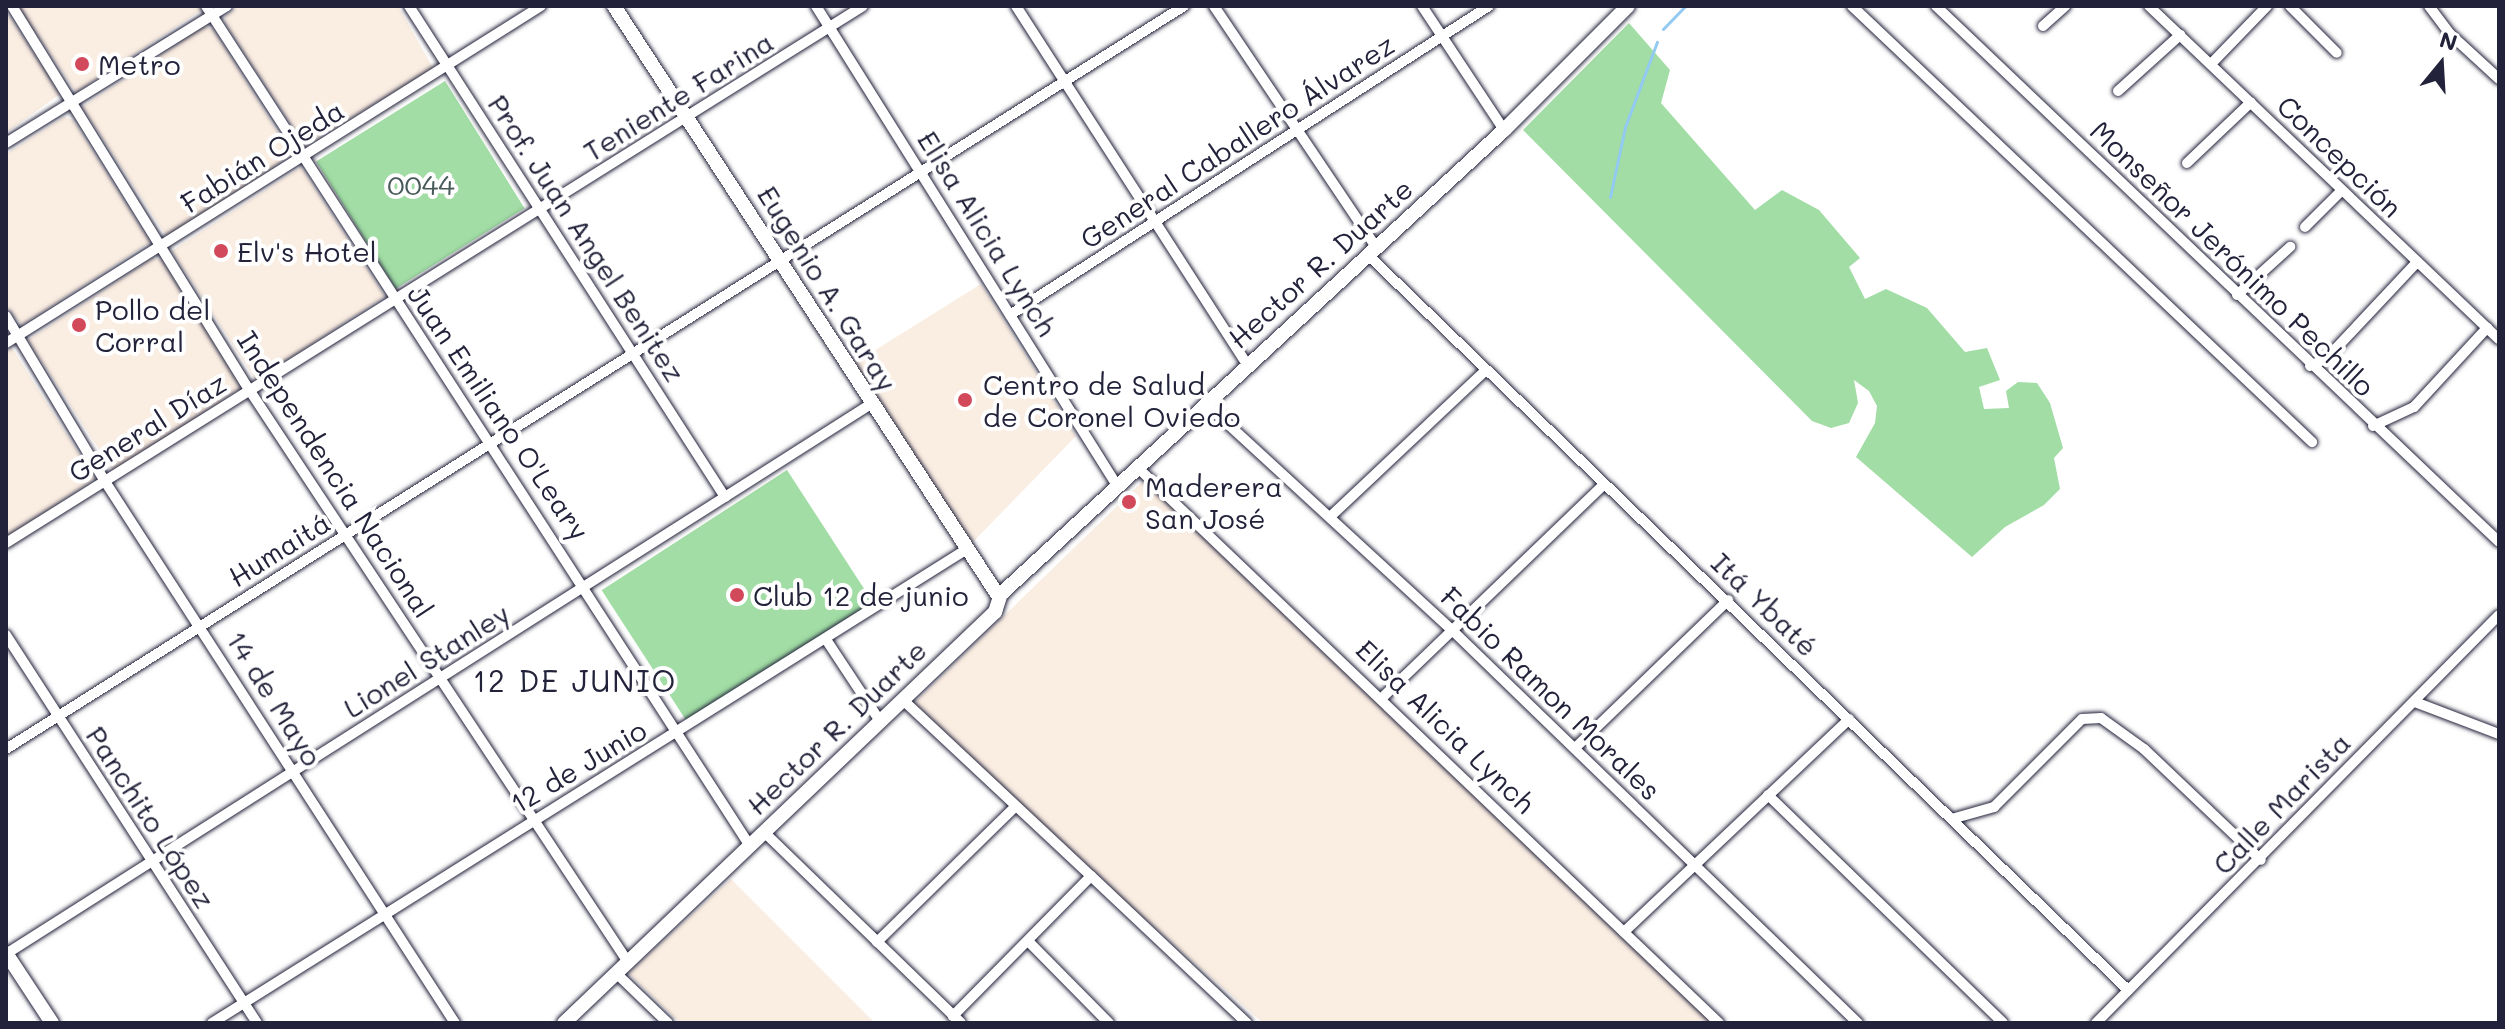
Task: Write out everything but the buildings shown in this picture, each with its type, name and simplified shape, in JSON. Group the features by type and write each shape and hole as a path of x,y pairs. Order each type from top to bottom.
{"street":[{"name":"Independencia Nacional","path":"12,6 74,101 250,391 348,534 531,822 628,962"},
{"path":"6,143 209,11 227,6"},
{"name":"Prof. Juan Angel Benitez","path":"409,6 725,497"},
{"name":"Fabián Ojeda","path":"6,343 449,68 541,6"},
{"name":"Eugenio A. Garay","path":"614,6 999,597"},
{"name":"Elisa Alicia Lynch","path":"816,6 1118,487"},
{"name":"Teniente Farina","path":"394,298 541,211 863,6"},
{"path":"1016,6 1247,364"},
{"name":"Humaitá","path":"6,749 923,174 1184,6"},
{"name":"Itá Ybaté","path":"1214,6 1371,250 1484,372 1728,600 2128,990"},
{"path":"1422,6 1504,130"},
{"name":"General Caballero Álvarez","path":"1010,315 1444,38 1489,6"},
{"name":"Hector R. Duarte","path":"564,1023 995,612 999,597 1247,364 1504,130 1628,6"},
{"path":"1852,6 2312,442"},
{"name":"Monseñor Jerónimo Pechillo","path":"1936,6 2373,426 2499,542"},
{"path":"2043,26 2065,6"},
{"name":"Concepción","path":"2149,6 2499,339"},
{"path":"2211,64 2267,6"},
{"path":"2290,6 2337,53"},
{"path":"2429,6 2449,33 2499,79"},
{"name":"Juan Emiliano O'Leary","path":"209,11 394,298 586,585 750,846"},
{"path":"2118,91 2180,35"},
{"path":"2187,163 2251,102"},
{"path":"2305,227 2341,191"},
{"path":"2237,295 2290,247"},
{"path":"2310,366 2327,358 2417,262"},
{"name":"General Díaz","path":"6,543 106,483 394,298"},
{"name":"14 de Mayo","path":"6,316 106,483 202,626 455,1023"},
{"path":"2373,426 2414,407 2487,328"},
{"path":"1330,517 1484,372"},
{"name":"Fabio Ramon Morales","path":"1205,403 1453,631 1858,1023"},
{"name":"Lionel Stanley","path":"6,953 441,680 871,404"},
{"name":"Elisa Alicia Lynch","path":"1137,467 1383,697 1719,1023"},
{"path":"1383,697 1603,485"},
{"name":"12 de Junio","path":"212,1023 798,654 827,641 967,549"},
{"path":"1575,748 1728,600"},
{"name":"Calle Marista","path":"2096,1023 2261,860 2499,615"},
{"name":"Panchito López","path":"6,635 257,1023"},
{"path":"827,641 880,721"},
{"path":"903,700 1247,1023"},
{"path":"2415,702 2499,734"},
{"path":"1624,932 1849,719"},
{"path":"1955,818 1994,807 2082,719 2110,721 2144,749 2261,860"},
{"path":"1768,795 2003,1023"},
{"path":"877,942 1016,806"},
{"path":"764,832 957,1019 1091,876"},
{"path":"1028,941 1109,1023"},
{"path":"6,953 52,1023"},
{"path":"616,973 668,1023"}],"shaded area":[{"path":"18,6 200,6 202,10 76,92"},
{"path":"238,6 398,6 433,68 305,146 225,23 225,16"},
{"path":"6,11 60,94 6,133"},
{"path":"203,27 213,29 292,155 167,237 82,107"},
{"path":"64,117 73,120 150,242 22,325 6,306 6,154"},
{"path":"301,167 385,296 256,380 172,251"},
{"path":"153,258 162,260 241,388 113,471 28,340"},
{"name":"Centro de Salud de Coronel Oviedo","path":"981,284 1076,436 972,543 853,364"},
{"path":"12,348 95,479 6,537 6,351"},
{"path":"1144,480 1722,1023 1263,1023 1060,844 913,704"},
{"path":"731,879 875,1023 680,1023 628,973"}],"green space":[{"path":"1629,23 1670,70 1661,103 1755,210 1782,190 1819,210 1860,258 1849,267 1865,299 1886,289 1927,308 1965,352 1987,348 2000,380 1979,387 1984,409 2009,408 2006,391 2018,382 2037,383 2050,403 2063,448 2054,458 2060,489 2044,505 2005,527 1972,557 1856,457 1875,423 1877,406 1869,391 1854,380 1858,403 1849,423 1831,428 1812,421 1523,130"},
{"name":"0044","path":"445,81 524,208 396,289 316,162"},
{"name":"Club 12 de junio","path":"787,470 873,602 687,722 602,590"}],"waterway":[{"path":"1663,29 1685,6"},
{"path":"1610,197 1625,127 1657,42"}],"place":[{"name":"Metro","path":"82,64"},
{"name":"Elv's Hotel","path":"221,251"},
{"name":"Pollo del Corral","path":"79,325"},
{"name":"Centro de Salud de Coronel Oviedo","path":"965,400"},
{"name":"Maderera San José","path":"1129,502"},
{"name":"Club 12 de junio","path":"737,595"}],"district":[{"name":"12 DE JUNIO","path":"575,680"}]}
